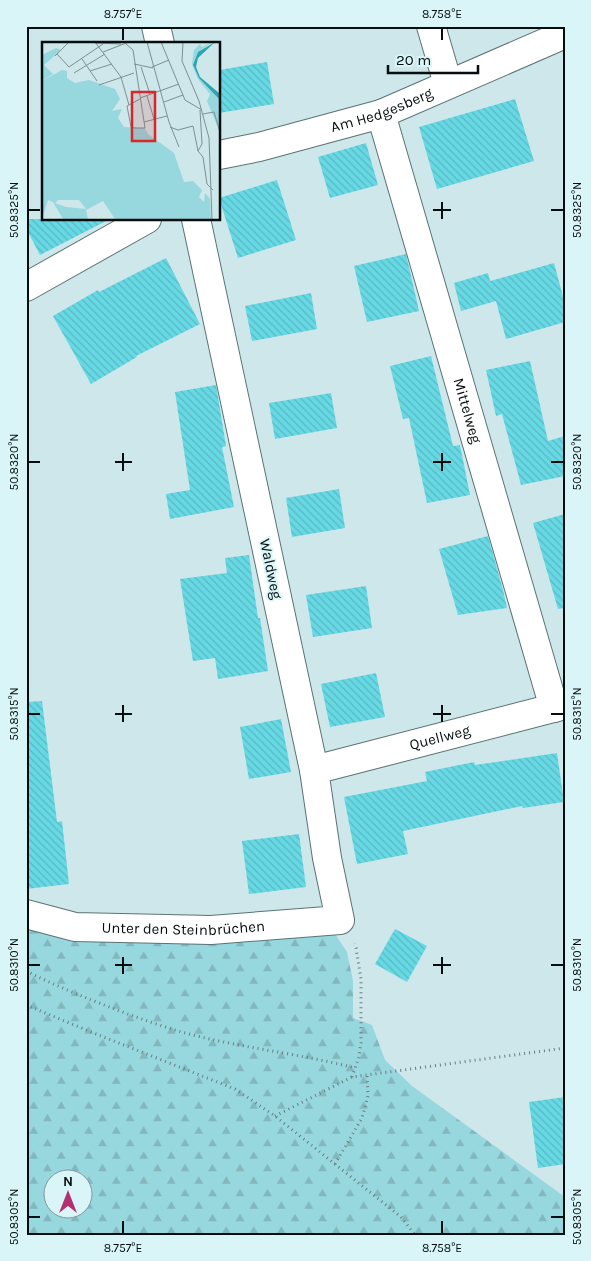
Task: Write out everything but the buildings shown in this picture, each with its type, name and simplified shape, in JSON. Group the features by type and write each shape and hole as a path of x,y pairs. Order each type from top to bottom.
{"street":[{"path":"156,26 160,42"},
{"path":"431,26 448,84"},
{"name":"Am Hedgesberg","path":"220,155 259,147 380,114 565,34"},
{"name":"Mittelweg","path":"380,114 559,706"},
{"path":"26,287 145,220"},
{"name":"Waldweg","path":"196,220 314,770 327,858 340,920"},
{"name":"Quellweg","path":"314,770 559,706"},
{"name":"Unter den Steinbrüchen","path":"26,914 76,927 201,930 340,920"}],"path":[{"path":"340,920 356,948 361,980 361,1043 352,1077"},
{"path":"26,971 99,1003 171,1029 241,1046 325,1060 355,1068"},
{"path":"26,1001 28,1006 235,1089 275,1116 401,1217 416,1235"},
{"path":"275,1116 352,1077 565,1048"},
{"path":"335,1164 362,1118 368,1096 367,1075"}],"green space":[{"path":"26,922 335,934 347,952 353,981 353,1018 372,1025 385,1060 412,1086 565,1197 565,1235 26,1235"}]}
